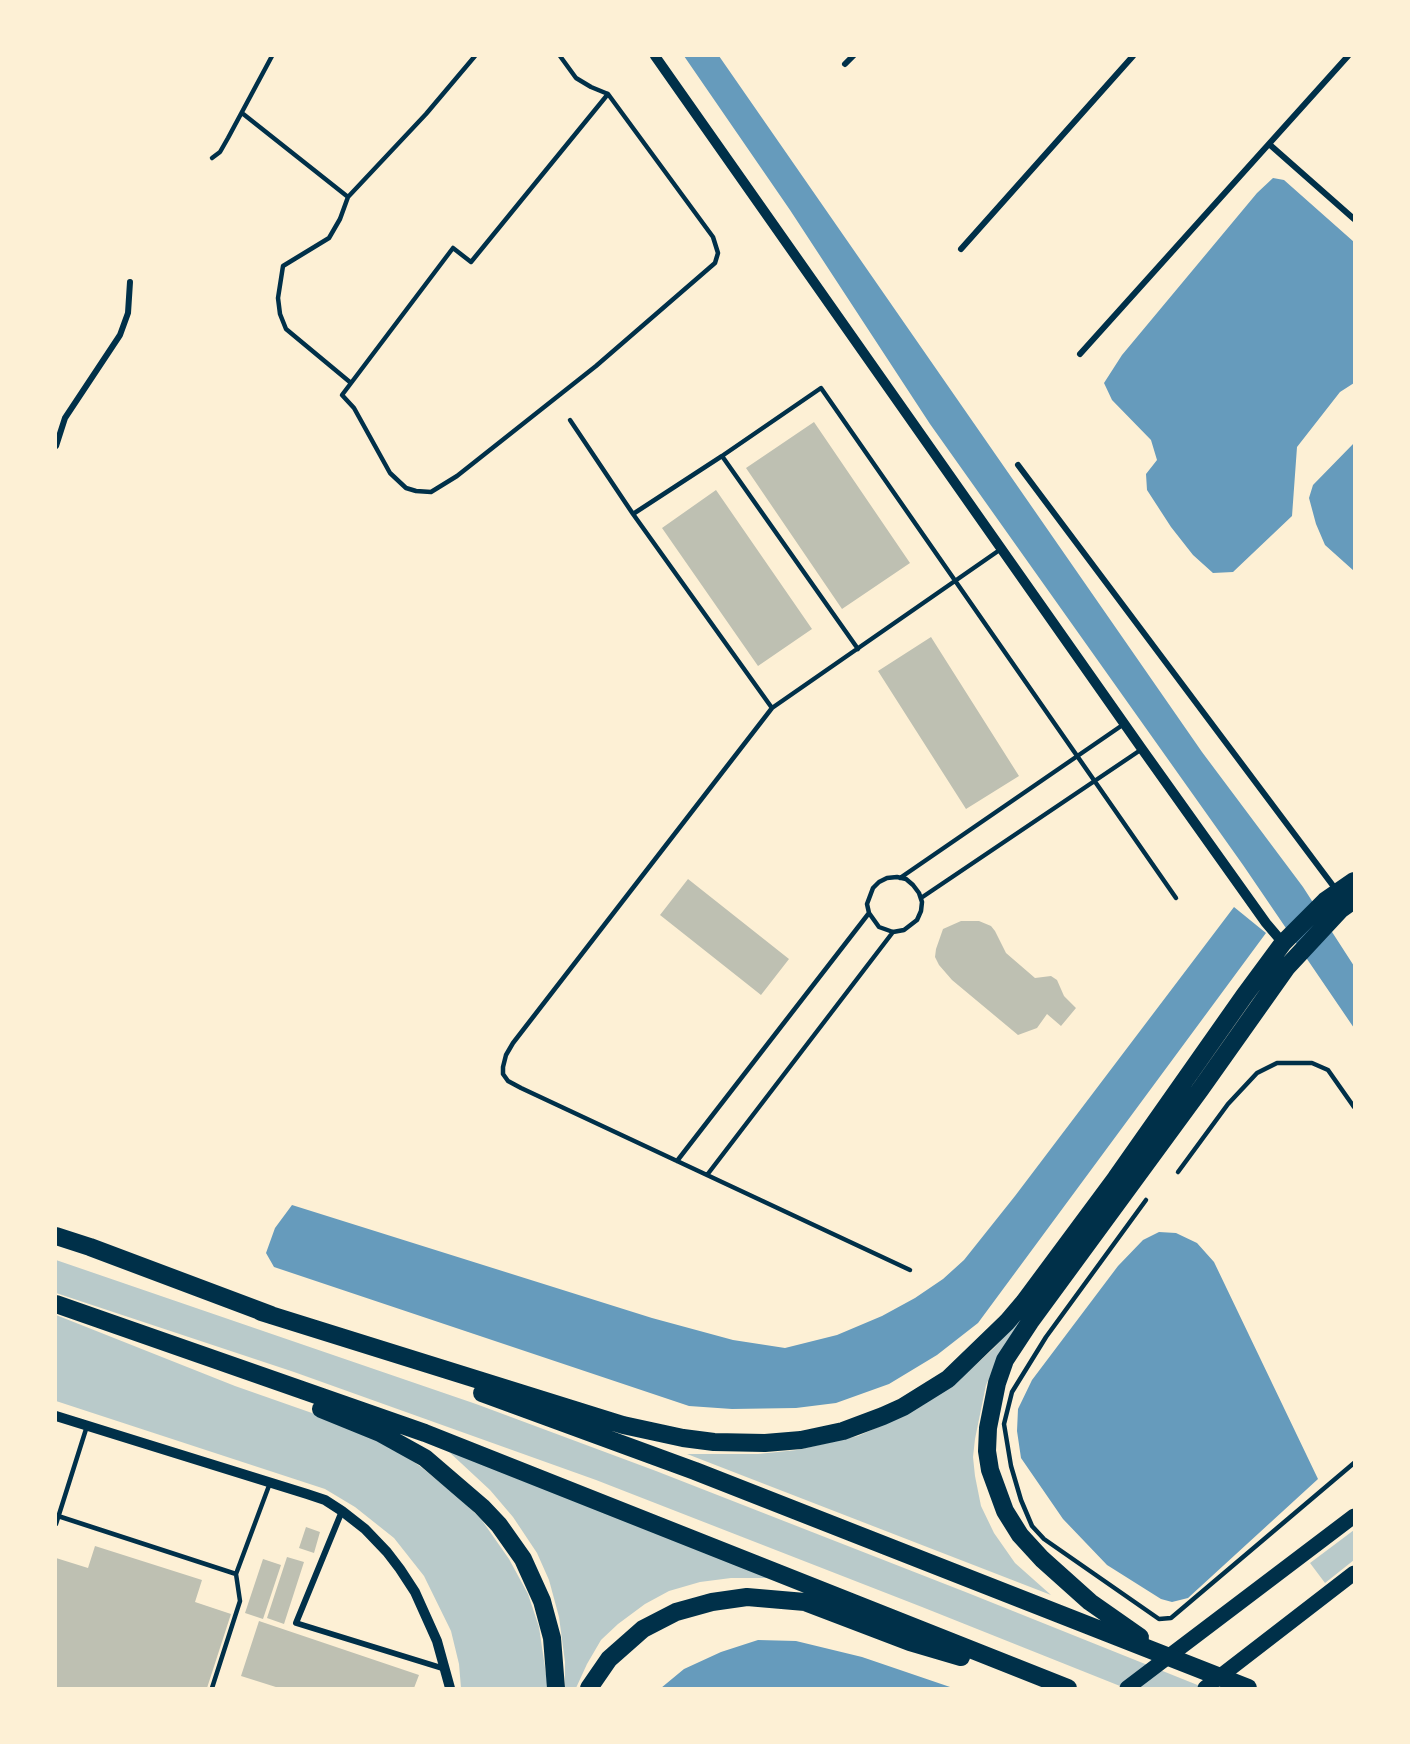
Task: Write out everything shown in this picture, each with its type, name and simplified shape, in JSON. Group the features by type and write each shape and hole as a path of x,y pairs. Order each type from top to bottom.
{"highway":[{"path":"1163,1654 1090,1602 1042,1559 1020,1535 1005,1511 990,1470 987,1451 987,1428 997,1383 1005,1360 1024,1331 1287,967 1344,901 1354,881"},
{"path":"261,1312 623,1425 683,1438 714,1442 765,1443 820,1436 874,1420 903,1407 948,1379 1007,1322 1116,1178 1283,943 1312,912 1344,901"},
{"path":"56,1236 695,1471 1248,1689"},
{"path":"64,1307 380,1433 425,1458 482,1507 499,1525 523,1559 548,1620 554,1656 556,1689"},
{"path":"64,1307 436,1438 1068,1689"},
{"path":"589,1689 609,1659 643,1629 676,1611 712,1602 747,1597 805,1602 910,1642 1062,1689"}],"main road":[{"path":"1127,1689 1354,1516"},
{"path":"1205,1689 1354,1573"}],"street":[{"path":"655,56 1124,724 1266,923 1283,943"},
{"path":"845,64 853,56"},
{"path":"961,249 1133,56"},
{"path":"1080,354 1348,56"},
{"path":"1269,144 1354,219"},
{"path":"56,446 65,418 120,335 128,313 130,282"},
{"path":"1018,465 1344,901"},
{"path":"56,1416 326,1500 342,1511 365,1528 400,1569 427,1617 446,1669 450,1689"},
{"path":"342,1511 296,1623 446,1669"}],"lane":[{"path":"212,158 220,152 272,56"},
{"path":"351,383 286,329 280,314 278,298 283,266 329,238 340,219 348,197 426,114 475,56"},
{"path":"560,56 576,78 608,94 713,237 717,253 715,263 596,366 457,476 431,492 406,488 390,473 354,408 342,395 453,248 471,262 608,94"},
{"path":"242,113 348,197"},
{"path":"633,514 820,388 1176,898"},
{"path":"570,420 633,514 772,708"},
{"path":"722,456 858,649"},
{"path":"910,1270 521,1088 508,1081 503,1074 502,1067 513,1043 772,708 1001,549"},
{"path":"900,878 1124,724"},
{"path":"921,898 1142,749"},
{"path":"887,878 900,878 914,885 921,898 921,911 917,920 904,930 893,932 879,927 869,913 867,904 873,888 887,878"},
{"path":"677,1161 869,913"},
{"path":"707,1175 893,932"},
{"path":"1178,1172 1228,1104 1257,1073 1277,1063 1312,1063 1328,1070 1354,1107"},
{"path":"1146,1200 1047,1337 1012,1392 1004,1424 1011,1466 1032,1526 1044,1539 1159,1619 1171,1618 1354,1463"},
{"path":"56,1524 87,1426"},
{"path":"212,1689 240,1601 236,1574 270,1483"},
{"path":"58,1516 236,1574"}],"shaded area":[{"path":"56,1260 476,1404 656,1471 1205,1688 1125,1688 596,1480 294,1372 56,1293"},
{"path":"1024,1314 986,1385 973,1457 981,1506 994,1533 1015,1563 1051,1595 687,1454 758,1454 797,1450 858,1436 905,1415 970,1370 994,1348"},
{"path":"56,1315 235,1386 349,1426 404,1455 421,1467 481,1519 509,1559 528,1594 539,1627 548,1688 461,1688 459,1664 451,1631 424,1576 394,1538 355,1507 325,1489 56,1401"},
{"path":"433,1437 811,1578 731,1578 700,1582 669,1591 645,1604 618,1624 601,1640 576,1688 565,1688 565,1662 559,1617 549,1580 537,1553 513,1517 490,1490"},
{"path":"1354,1530 1354,1560 1325,1583 1310,1563"}],"water":[{"path":"684,56 719,56 1202,752 1303,887 1354,966 1354,1028 1243,865 930,424 790,210"},
{"path":"1273,178 1284,180 1354,242 1354,383 1340,392 1297,447 1292,516 1233,572 1213,573 1193,555 1147,490 1146,474 1157,460 1151,440 1112,400 1104,383 1122,355 1257,193"},
{"path":"1354,443 1354,571 1325,545 1309,498 1313,485"},
{"path":"1234,907 1266,933 978,1323 937,1355 889,1384 836,1403 796,1408 732,1409 689,1406 274,1267 266,1253 275,1228 292,1205 652,1318 733,1340 785,1348 837,1335 882,1316 915,1298 943,1279 964,1260"},
{"path":"1159,1232 1176,1233 1197,1243 1214,1262 1318,1479 1188,1598 1172,1602 1161,1599 1107,1565 1063,1519 1021,1458 1017,1431 1018,1409 1032,1380 1118,1266 1143,1240"},
{"path":"758,1640 796,1641 862,1657 953,1688 661,1688 684,1669 721,1652"}],"building":[{"path":"814,422 910,563 842,609 746,468"},
{"path":"716,490 812,629 758,666 662,528"},
{"path":"931,637 1019,776 966,809 878,671"},
{"path":"688,879 789,959 761,995 660,915"},
{"path":"961,921 979,921 991,926 1006,953 1035,978 1051,976 1057,980 1064,996 1076,1008 1061,1026 1047,1014 1037,1028 1018,1035 952,980 939,965 935,957 936,949 943,929"},
{"path":"306,1527 320,1532 314,1553 299,1548"},
{"path":"95,1546 202,1580 195,1602 231,1614 207,1688 56,1688 56,1558 88,1568"},
{"path":"287,1557 304,1562 284,1624 267,1618"},
{"path":"263,1559 281,1565 263,1619 245,1613"},
{"path":"259,1621 419,1675 414,1688 279,1688 241,1676"}]}
